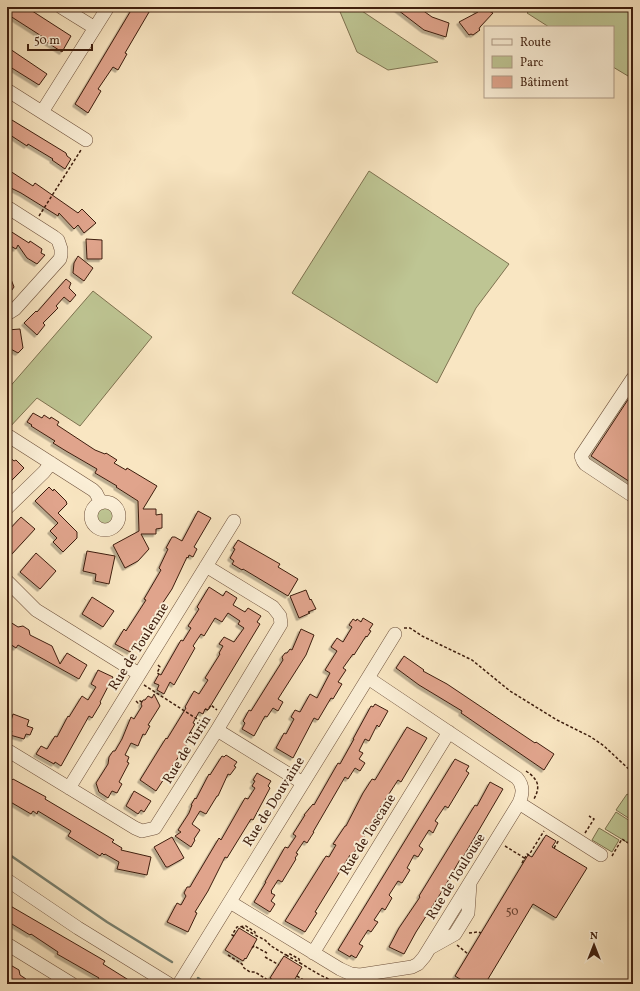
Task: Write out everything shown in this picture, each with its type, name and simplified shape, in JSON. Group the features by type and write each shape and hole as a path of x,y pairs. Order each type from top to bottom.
{"street":[{"path":"62,7 95,28"},
{"path":"42,112 108,7"},
{"path":"7,90 42,112 84,144"},
{"path":"7,207 54,237 60,244 61,255 55,265 16,310 7,314"},
{"path":"633,378 583,453 582,458 585,464 633,496"},
{"path":"7,435 93,490 96,493 100,503"},
{"path":"7,508 44,472 51,463"},
{"name":"Rue de Toulenne","path":"69,788 140,679 234,521"},
{"name":"Rue de Turin","path":"7,750 134,828 142,831 151,830 158,825 206,746 214,728 226,715 280,628 281,620 278,612 273,607 206,566"},
{"path":"7,581 36,610 140,679"},
{"name":"Rue de Douvaine","path":"179,984 395,634"},
{"name":"Rue de Toulouse","path":"230,902 313,953 351,974 415,966 421,961 429,949 518,803 521,797 522,784 517,778 368,678"},
{"path":"214,728 303,783"},
{"name":"Rue de Toscane","path":"313,953 449,732"},
{"path":"518,803 601,855"},
{"path":"7,880 78,928 169,984"},
{"path":"7,944 72,984"}],"path":[{"path":"37,219 84,144"},
{"path":"395,634 400,629 410,628 422,636 472,660 510,691 558,720 591,737 604,746 633,773"},
{"path":"140,679 214,728"},
{"path":"205,709 208,710 211,706 226,715"},
{"path":"9,719 7,726 10,728"},
{"path":"190,732 194,734 192,737 206,746"},
{"path":"579,842 594,818 589,816"},
{"path":"522,862 527,854 529,855 546,828"},
{"path":"554,848 560,836"},
{"path":"622,839 633,846"},
{"path":"505,846 525,859"},
{"path":"234,936 232,935 237,927 246,926 254,932 255,935"},
{"path":"242,927 248,932 265,940 271,946 293,960 337,983"},
{"path":"466,933 481,932"},
{"path":"454,941 459,948 468,954"},
{"path":"252,948 254,946 267,953"},
{"path":"286,955 290,954 299,959 300,963"},
{"path":"228,956 233,957 250,972 255,972 274,984"},
{"path":"265,957 279,965"},
{"path":"297,976 310,984"}],"green space":[{"path":"338,7 356,7 438,62 388,70 357,52"},
{"path":"533,7 633,7 633,79 614,68 614,26 547,26 527,13"},
{"path":"369,171 509,264 476,308 437,383 292,293"},
{"path":"93,291 152,337 80,426 37,398 8,429 7,390"},
{"path":"105,506 112,509 115,516 112,523 105,526 98,523 95,516 98,509"},
{"path":"627,794 633,798 633,821 616,810"},
{"path":"616,812 633,823 633,846 605,829"},
{"path":"599,828 619,840 612,852 592,840"}],"building":[{"path":"12,7 26,7 71,36 62,52 45,41 46,39 7,14"},
{"path":"133,7 152,7 125,53 127,54 118,70 113,67 98,89 101,91 88,113 75,104"},
{"path":"394,7 418,7 432,17 449,23 446,37 424,30"},
{"path":"473,7 493,7 489,11 493,13 480,27 480,30 473,35 469,35 459,22 478,12"},
{"path":"10,49 47,74 39,85 7,65 7,54"},
{"path":"7,117 66,153 71,159 65,169 52,160 53,159 28,144 27,146 7,133"},
{"path":"7,169 33,186 35,183 78,213 82,209 96,223 84,233 78,225 74,229 59,213 58,216 7,186"},
{"path":"7,229 29,243 30,241 42,249 41,253 45,255 37,264 27,258 18,245 16,249 7,244"},
{"path":"86,239 102,240 102,259 87,259"},
{"path":"78,256 93,268 84,281 73,273 74,263"},
{"path":"7,269 14,287 7,297"},
{"path":"66,279 71,283 69,288 76,295 70,302 64,297 56,306 58,308 43,323 45,325 37,335 24,323 36,311 37,312"},
{"path":"20,329 23,348 18,353 7,347 7,330"},
{"path":"633,392 633,484 591,456"},
{"path":"33,413 42,418 44,415 50,419 51,417 59,422 57,425 95,450 105,454 106,453 117,460 114,463 126,470 127,468 157,486 143,509 156,509 156,515 162,514 162,528 156,529 156,534 141,534 149,549 138,561 125,568 113,545 139,531 138,501 95,473 97,469 53,443 55,441 31,426 32,425 27,422"},
{"path":"7,455 14,461 16,460 24,468 7,485"},
{"path":"49,487 53,491 54,489 66,501 67,504 58,513 77,532 77,538 63,552 53,542 57,538 50,531 58,523 35,501"},
{"path":"198,511 211,518 194,547 197,549 193,557 189,555 188,558 187,557 172,589 137,644 135,643 130,652 115,644 124,629 126,631 146,600 144,599 161,570 159,568 168,549 166,548 172,537 182,541"},
{"path":"21,517 35,529 11,555 7,552 7,532"},
{"path":"238,540 280,564 278,567 298,579 288,596 232,564 234,561 230,558 235,549 233,548"},
{"path":"87,551 115,556 109,584 95,581 96,574 83,571"},
{"path":"36,553 56,571 40,589 20,572"},
{"path":"209,587 223,596 226,591 237,598 233,605 245,612 248,608 261,616 257,622 260,624 208,710 205,709 203,714 199,712 193,723 195,724 188,736 191,738 156,791 140,780 186,708 185,707 194,691 199,694 208,680 205,678 220,654 219,653 223,646 219,644 224,637 234,642 244,628 238,624 240,621 228,613 222,622 215,618 204,636 201,634 193,646 195,648 174,685 170,682 164,694 157,690 159,685 154,683 159,674 161,675 181,640 183,641 191,628 188,626 199,609 197,607"},
{"path":"306,590 316,609 299,618 290,596"},
{"path":"92,597 114,611 103,627 82,614"},
{"path":"363,618 373,624 369,630 371,631 343,668 346,670 338,682 342,684 333,699 331,698 318,720 314,718 293,758 276,748 294,719 291,717 295,710 300,712 310,694 317,698 330,673 325,670 337,651 331,647 337,638 343,642 352,627 349,625 353,619 356,621 357,619 361,622"},
{"path":"7,620 18,627 23,626 29,630 30,635 52,646 60,664 67,653 87,665 79,679 18,645 16,648 7,642"},
{"path":"301,629 314,635 306,655 278,699 283,702 278,711 273,708 267,717 265,716 254,736 242,729 245,723 243,721 249,710 251,711 283,660 282,657 290,649 292,650"},
{"path":"404,656 424,670 423,671 447,684 554,754 544,770 461,713 462,711 419,685 396,668"},
{"path":"98,670 113,677 100,702 101,703 92,718 89,716 61,766 55,762 54,764 36,754 41,746 47,749 55,736 57,737 68,716 69,717 82,696 88,700 96,687 91,684"},
{"path":"154,694 160,706 148,725 150,726 145,735 143,734 138,746 131,743 125,755 129,757 127,762 129,763 119,782 122,784 117,793 112,791 108,798 99,792 96,783 108,764 109,757 113,751 115,751 122,739 131,717 134,719 142,706 141,704 143,700 145,700 148,696 152,698"},
{"path":"375,704 388,711 379,727 377,725 369,741 365,739 359,751 363,753 359,759 365,763 360,771 355,768 348,779 345,777 307,843 304,841 296,853 298,854 295,858 296,859 282,882 278,880 271,891 271,893 275,895 271,901 275,904 270,912 254,902 285,847 288,848 296,836 293,834 304,815 313,804 314,805 338,763 340,764 371,706 373,707"},
{"path":"13,714 29,720 27,726 33,728 30,735 26,734 24,739 10,735 12,731 10,730 10,724"},
{"path":"407,727 427,738 401,782 398,780 378,811 366,834 352,856 350,855 315,912 317,913 305,932 285,921 326,856 329,857 336,845 333,844 346,826 363,793 372,779 375,780"},
{"path":"226,755 237,762 234,766 236,767 230,775 228,774 218,796 206,814 200,811 192,824 200,830 191,847 175,836 181,832 178,830 189,813 191,805 195,798 196,799 209,774 210,775 222,756 224,757"},
{"path":"455,759 469,766 466,771 469,773 448,808 445,806 435,821 438,823 433,833 429,830 419,846 423,849 418,857 414,855 407,868 410,870 402,883 398,881 389,895 392,898 385,910 382,908 374,920 378,922 371,932 368,930 359,944 363,946 356,958 351,955 350,957 338,950"},
{"path":"257,773 271,781 268,786 270,788 253,820 251,819 227,858 225,857 208,891 195,912 197,913 188,932 167,922 177,903 181,905 186,896 184,893 187,887 190,887 219,838 221,840 245,798 248,799 255,788 252,786 255,781 253,780"},
{"path":"7,777 46,797 45,799 114,840 112,842 122,848 121,850 151,857 147,875 117,869 119,862 102,853 100,856 68,836 71,831 38,811 37,814 33,811 31,814 7,800"},
{"path":"490,782 503,789 404,954 389,947 399,928 420,897 419,896 475,805 477,806"},
{"path":"134,791 151,801 144,812 141,810 138,814 126,806"},
{"path":"546,835 556,841 552,847 587,868 556,918 533,904 485,984 468,984 455,976 528,855 532,857"},
{"path":"172,837 184,858 166,867 154,847"},
{"path":"7,904 105,961 103,964 135,984 106,984 98,980 99,978 57,954 58,952 31,934 30,935 7,921"},
{"path":"239,928 257,939 246,959 245,958 243,961 225,950"},
{"path":"284,956 302,967 292,984 280,984 270,978"},
{"path":"7,963 19,970 20,975 26,979 23,984 11,984 7,982"}],"waterway":[{"path":"7,853 107,922 172,962"},
{"path":"198,978 207,984"}]}
